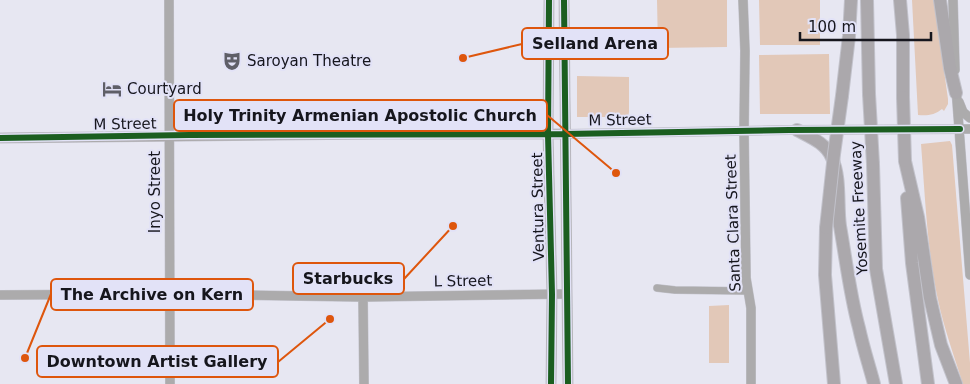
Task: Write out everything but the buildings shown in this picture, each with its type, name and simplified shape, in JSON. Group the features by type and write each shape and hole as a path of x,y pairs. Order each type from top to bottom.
{"highway":[{"path":"834,384 826,283 826,228 849,36 851,0"},
{"name":"Yosemite Freeway","path":"867,0 876,269 896,384"},
{"path":"900,0 903,36 905,161 912,263 928,384"},
{"path":"940,0 950,68 956,93"},
{"path":"797,130 822,144 832,159 837,179 838,215 850,287 858,328 874,384"},
{"path":"905,161 918,217 930,298 941,345 955,382"}],"main road":[{"name":"Ventura Street","path":"549,0 548,134 552,384"},
{"name":"Ventura Street","path":"564,0 568,384"},
{"name":"M Street","path":"0,138 169,135 565,134"}],"street":[{"name":"Inyo Street","path":"169,0 170,384"},
{"name":"Santa Clara Street","path":"743,0 746,278 750,308 751,384"},
{"path":"953,0 956,93 970,275"},
{"path":"956,93 963,112 970,118"},
{"name":"M Street","path":"565,134 744,130 970,129"},
{"path":"657,288 748,291"},
{"name":"L Street","path":"0,296 170,294 363,297 567,294"},
{"path":"363,297 364,384"}],"shaded area":[{"path":"657,0 727,0 727,47 658,48"},
{"path":"759,0 820,0 820,45 760,45"},
{"path":"912,0 934,0 948,99 948,104 944,111 942,109 937,113 928,115 918,115"},
{"path":"829,54 830,114 760,114 759,55"},
{"path":"577,76 629,77 628,117 577,117"},
{"path":"950,141 952,145 970,363 970,384 963,384 940,310 931,261 925,202 921,144"},
{"path":"729,305 729,363 709,363 709,306"}],"cycle path":[{"path":"549,0 548,134 552,294 551,384"},
{"path":"564,0 568,384"},
{"path":"0,138 960,129"}],"place":[{"name":"Selland Arena","path":"463,58"},
{"name":"Saroyan Theatre","path":"232,61"},
{"name":"Courtyard","path":"112,89"},
{"name":"Holy Trinity Armenian Apostolic Church","path":"616,173"},
{"name":"Starbucks","path":"453,226"},
{"name":"Downtown Artist Gallery","path":"330,319"},
{"name":"The Archive on Kern","path":"25,358"}]}
